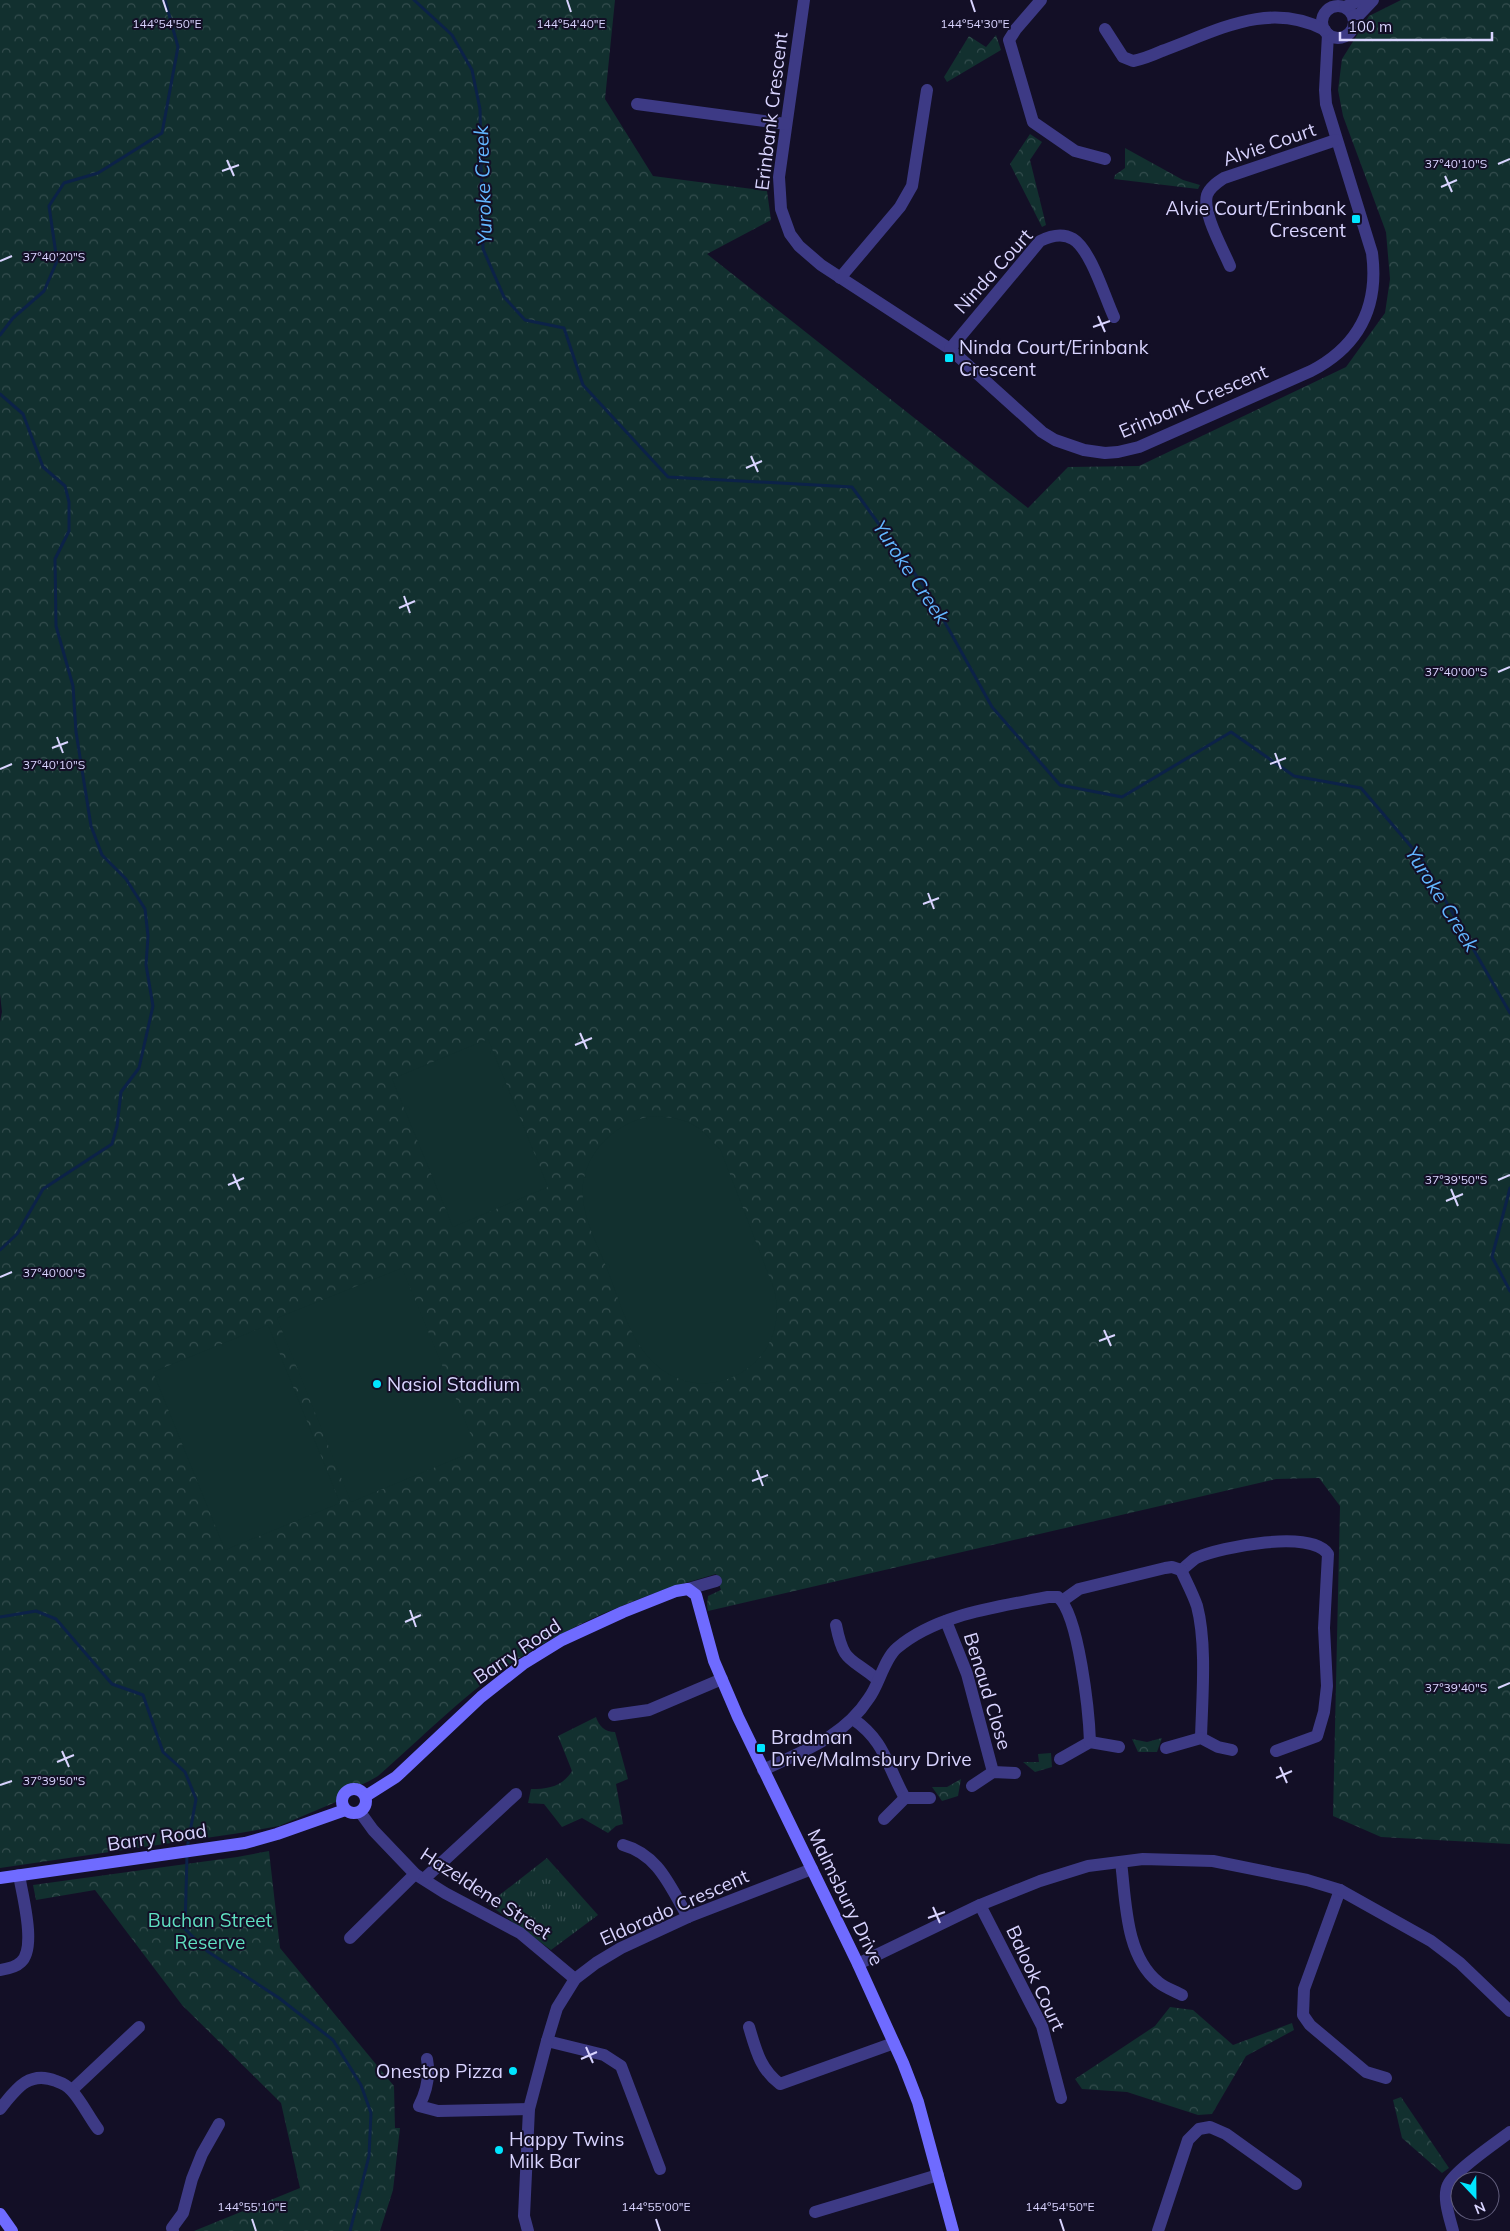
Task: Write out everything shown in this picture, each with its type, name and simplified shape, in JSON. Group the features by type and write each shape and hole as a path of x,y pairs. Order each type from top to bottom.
{"street":[{"name":"Erinbank Crescent","path":"804,0 779,186 784,220 794,240 808,256 950,349 1036,426 1055,440 1084,450 1105,453 1140,447 1324,364 1345,347 1358,330 1368,309 1374,285 1372,254 1326,104 1326,32"},
{"path":"1041,0 1009,40 1033,122 1075,151 1105,159"},
{"path":"1298,19 1326,8 1360,0"},
{"path":"1105,29 1123,57 1133,61 1254,18 1269,16 1298,19 1333,36 1343,36 1351,31 1354,20 1373,0"},
{"path":"1340,4 1352,13 1354,20"},
{"path":"1326,8 1323,25 1326,32"},
{"name":"Erinbank Crescent","path":"1327,65 1343,36"},
{"path":"840,278 900,206 912,186 926,90"},
{"path":"637,104 786,124"},
{"name":"Alvie Court","path":"1230,266 1209,215 1207,201 1210,189 1224,178 1336,140"},
{"name":"Ninda Court","path":"950,349 1040,241 1056,236 1072,239 1085,252 1114,318"},
{"path":"1181,1570 1196,1558 1244,1545 1272,1541 1313,1544 1325,1550 1328,1560 1324,1628 1327,1686 1320,1739 1276,1750"},
{"path":"1062,1601 1079,1589 1165,1568 1172,1567 1181,1570 1197,1606 1200,1630 1202,1672 1201,1738"},
{"name":"Barry Road","path":"366,1796 396,1777 481,1697 523,1664 562,1640 623,1612 676,1591 716,1581"},
{"name":"Malmsbury Drive","path":"688,1589 698,1598 714,1660 722,1680 894,2043 918,2102 953,2231"},
{"path":"763,1770 841,1731 871,1697 878,1680 898,1647 946,1621 1048,1597 1058,1598 1062,1601 1068,1611 1073,1628 1087,1694 1090,1742"},
{"name":"Benaud Close","path":"946,1621 967,1674 993,1772"},
{"path":"835,1625 846,1656 878,1680"},
{"path":"614,1715 649,1710 722,1680"},
{"path":"852,1719 879,1743 905,1798"},
{"path":"1166,1748 1201,1738 1232,1750"},
{"path":"1060,1759 1090,1742 1119,1747"},
{"name":"Benaud Close","path":"972,1786 993,1772 1015,1773"},
{"path":"357,1788 366,1796 366,1803 360,1812 352,1813 345,1810 342,1798 349,1789 357,1788"},
{"path":"350,1938 516,1794"},
{"path":"884,1819 905,1798 930,1798"},
{"name":"Barry Road","path":"0,1878 245,1843 345,1810"},
{"name":"Hazeldene Street","path":"360,1812 373,1830 420,1876 445,1893 520,1933 575,1979"},
{"path":"623,1845 637,1849 656,1864 688,1917"},
{"path":"858,1964 980,1905 1040,1881 1088,1866 1143,1859 1213,1861 1307,1880 1340,1890 1431,1941 1460,1964 1510,2011"},
{"path":"1121,1862 1131,1936 1141,1959 1150,1974 1160,1984 1182,1995"},
{"name":"Eldorado Crescent","path":"528,2231 524,2216 529,2109 557,2008 575,1979 596,1963 621,1948 688,1917 812,1869"},
{"path":"0,1970 10,1968 22,1962 27,1954 28,1934 19,1875"},
{"path":"1340,1890 1304,1989 1304,2015 1310,2026 1366,2072 1386,2078"},
{"name":"Balook Court","path":"980,1905 1042,2026 1061,2098"},
{"path":"72,2090 139,2027"},
{"path":"749,2027 756,2051 767,2075 780,2084 894,2043"},
{"path":"547,2041 604,2056 621,2066 660,2169"},
{"path":"427,2059 426,2094 419,2106 438,2111 529,2109"},
{"path":"0,2109 21,2084 37,2077 51,2079 64,2084 72,2090 98,2129"},
{"path":"173,2231 172,2228 183,2213 192,2179 202,2154 219,2124"},
{"path":"1158,2231 1188,2140 1199,2129 1210,2128 1226,2134 1296,2184"},
{"path":"1453,2231 1446,2202 1447,2186 1456,2176 1510,2132"},
{"path":"815,2212 938,2175"},
{"path":"0,2214 12,2231"}],"green space":[{"path":"0,0 615,0 605,99 653,176 767,191 771,220 707,254 1028,508 1068,467 1139,466 1346,367 1385,313 1390,279 1386,232 1343,116 1338,90 1342,59 1369,16 1401,0 1510,0 1510,1844 1381,1837 1333,1816 1340,1506 1319,1478 1276,1479 708,1611 708,1596 721,1590 716,1574 690,1581 616,1608 544,1643 483,1683 378,1776 363,1784 344,1788 336,1802 279,1826 0,1868 0,1022 2,1012 0,994"},
{"path":"996,35 1001,50 947,82 944,77 969,36 986,47"},
{"path":"1030,134 1042,142 1030,160 1046,225 1042,227 1010,164"},
{"path":"1125,148 1183,180 1200,185 1198,189 1114,179 1115,175 1125,168"},
{"path":"488,1039 548,1187 453,1227 392,1079"},
{"path":"652,1116 674,1118 688,1122 702,1130 721,1151 774,1289 777,1310 776,1320 771,1340 766,1349 746,1370 719,1382 696,1383 677,1378 661,1369 648,1357 629,1326 586,1215 583,1190 585,1174 590,1160 599,1147 622,1127"},
{"name":"Nasiol Stadium","path":"402,1268 477,1450 351,1502 277,1318"},
{"path":"268,1325 340,1503 225,1550 153,1372"},
{"path":"596,1717 603,1728 615,1732 628,1779 616,1784 623,1824 616,1826 608,1833 582,1818 562,1827 544,1804 528,1803 531,1789 559,1784 572,1771 558,1736"},
{"path":"1162,1738 1157,1752 1138,1752 1132,1739 1147,1742"},
{"path":"1051,1753 1052,1767 1035,1772 1023,1762 1039,1762 1038,1754"},
{"path":"961,1779 958,1796 942,1801 932,1787 947,1787"},
{"name":"Buchan Street Reserve","path":"269,1851 280,1948 394,2086 395,2128 400,2128 393,2190 380,2231 194,2231 300,2188 281,2103 182,2005 95,1890 36,1900 33,1885"},
{"path":"547,1858 598,1915 551,1950 488,1904"},
{"path":"1170,2007 1193,2010 1233,2045 1292,2023 1294,2030 1246,2056 1212,2114 1198,2115 1127,2092 1082,2089 1075,2079 1155,2026"},
{"path":"1401,2097 1449,2168 1442,2173 1402,2138 1393,2100"}],"waterway":[{"path":"0,335 13,318 44,291 57,261 49,206 64,183 98,173 162,133 178,47 165,0"},
{"name":"Yuroke Creek","path":"414,0 452,35 472,70 480,109 483,249 504,297 525,320 564,328 583,385 668,477 852,487 928,592 992,707 1060,785 1122,797 1231,732 1294,776 1361,788 1421,858 1510,1013"},
{"path":"0,394 23,414 43,467 65,486 69,502 69,531 55,559 56,626 73,686 76,732 91,826 102,855 126,879 145,909 148,936 146,965 153,1006 139,1068 121,1092 117,1126 112,1144 43,1189 17,1234 0,1250"},
{"name":"Yuroke Creek","path":"1510,1188 1492,1257 1510,1291"},
{"path":"0,1617 36,1611 56,1619 112,1684 143,1695 163,1752 185,1772 196,1799 187,1849"},
{"path":"187,1855 185,1929 207,1951 279,1998 333,2040 361,2085 371,2113 369,2156 350,2231"}],"place":[{"name":"Alvie Court/Erinbank Crescent","path":"1356,219"},
{"name":"Ninda Court/Erinbank Crescent","path":"949,358"},
{"name":"Nasiol Stadium","path":"377,1384"},
{"name":"Bradman Drive/Malmsbury Drive","path":"761,1748"},
{"name":"Onestop Pizza","path":"513,2071"},
{"name":"Happy Twins Milk Bar","path":"499,2150"}]}
